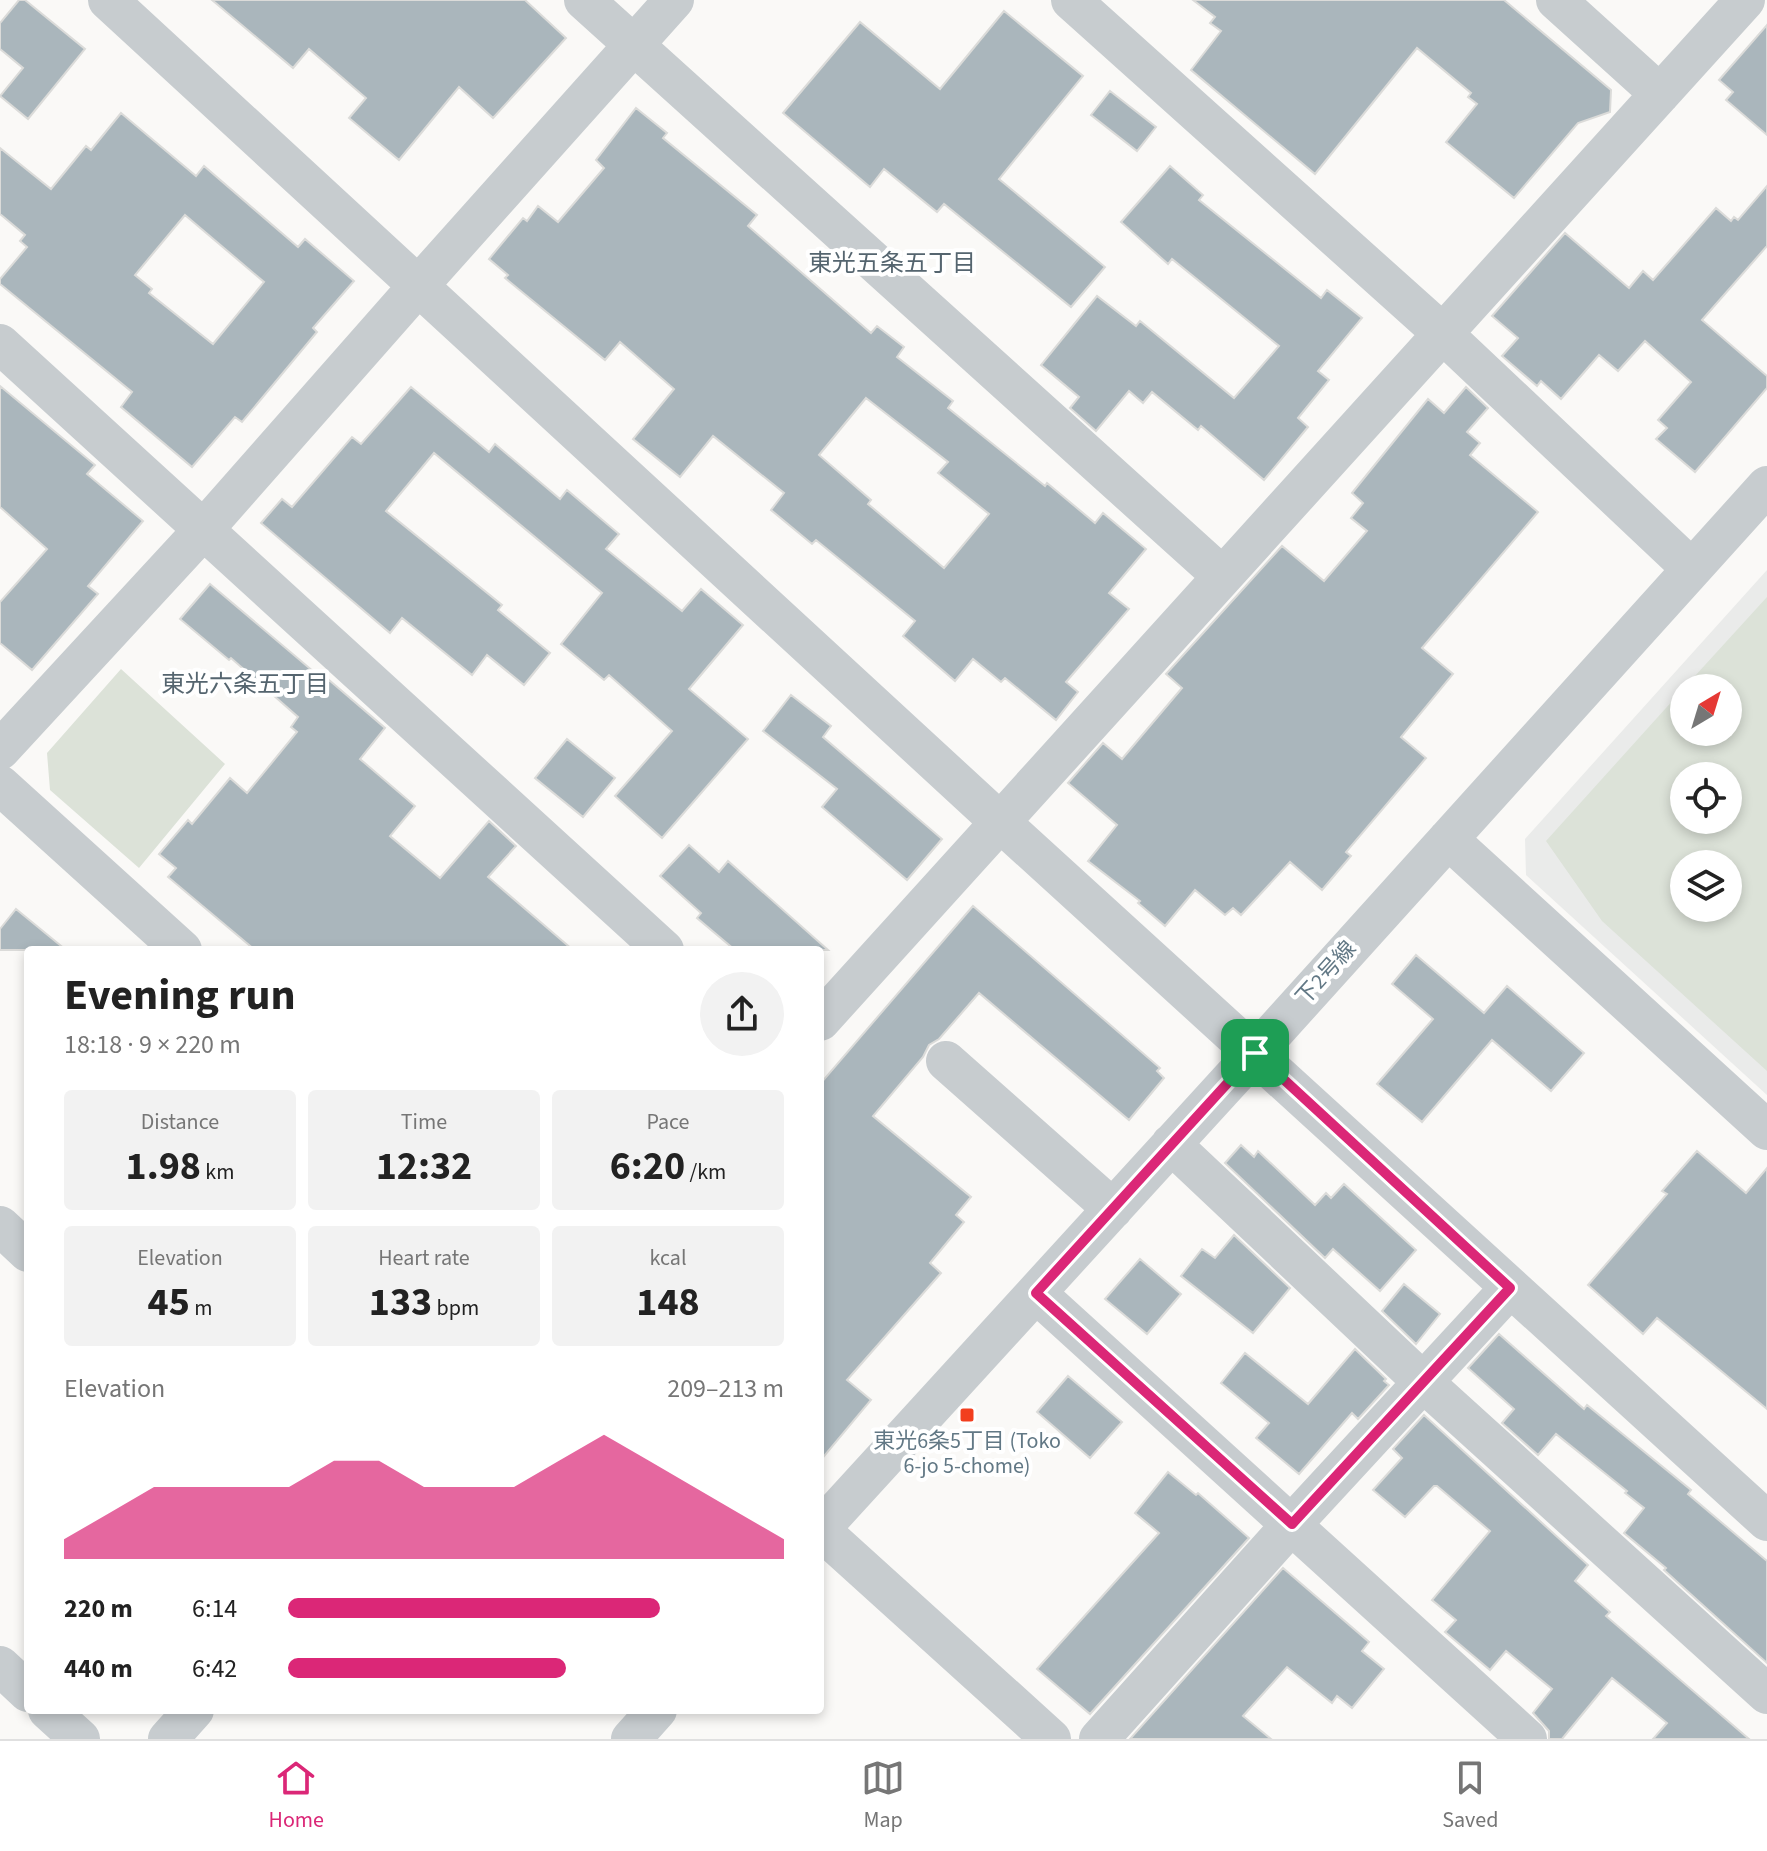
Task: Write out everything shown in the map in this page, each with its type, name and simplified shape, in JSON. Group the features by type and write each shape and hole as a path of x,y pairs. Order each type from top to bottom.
{"street":[{"path":"108,0 999,821 1767,1521"},
{"path":"584,0 1221,575"},
{"path":"0,750 204,529 674,0"},
{"path":"1071,0 1441,332 1692,569"},
{"path":"1556,0 1660,94"},
{"path":"824,1017 1745,0"},
{"path":"0,344 660,946"},
{"name":"下2号線","path":"824,1526 1767,486"},
{"path":"0,785 178,946"},
{"path":"1448,839 1767,1130"},
{"path":"946,1061 1113,1209"},
{"path":"1171,1144 1422,1381 1767,1694"},
{"path":"0,1226 24,1248"},
{"path":"1099,1739 1422,1381 1510,1288"},
{"path":"1036,1293 1527,1739"},
{"path":"824,1534 1051,1739"},
{"path":"0,1666 24,1688"},
{"path":"52,1714 80,1739"},
{"path":"168,1739 190,1714"},
{"path":"631,1739 653,1714"}],"shaded area":[{"path":"1767,570 1767,1095 1526,875 1525,839 1670,678 1670,746 1742,746 1742,674 1673,674"},
{"path":"1767,597 1767,1071 1602,921 1546,841 1670,704 1670,746 1742,746 1742,674 1697,674"},
{"path":"121,669 225,764 139,868 50,790 47,753"}],"building":[{"path":"19,0 25,0 85,49 28,119 0,96 23,68 0,49 0,23"},
{"path":"212,0 525,0 566,38 493,118 459,87 399,160 349,118 366,98 309,49 293,68"},
{"path":"1193,0 1504,0 1611,90 1610,112 1578,123 1514,198 1446,142 1477,104 1468,97 1471,93 1417,48 1315,174 1191,70 1221,31 1210,23 1215,17"},
{"path":"1004,11 1083,76 999,179 1105,267 1071,307 944,204 937,212 884,169 870,187 783,113 860,22 940,89"},
{"path":"1767,25 1767,135 1726,100 1733,92 1719,80"},
{"path":"1110,91 1156,127 1137,151 1091,115"},
{"path":"636,108 667,133 663,138 757,215 748,226 871,333 877,326 904,347 897,357 953,401 948,408 1095,523 1103,513 1146,549 1109,593 1129,609 1066,682 1078,692 1056,720 1005,678 1001,682 973,659 955,681 903,636 915,621 816,540 812,544 771,510 784,493 713,436 680,477 633,439 674,389 620,342 605,360 505,278 508,275 489,259 523,218 527,221 538,206 558,222 604,168 596,160","holes":["866,398 948,462 938,473 989,514 944,568 868,504 871,500 819,455"]},
{"path":"121,113 196,176 204,166 298,247 305,239 354,281 313,328 317,332 242,422 235,417 192,467 121,407 132,392 0,284 0,279 27,247 20,241 25,235 0,214 0,148 51,189 86,146 91,150","holes":["185,215 264,282 213,344 149,293 152,289 135,275"]},
{"path":"1170,166 1203,195 1199,200 1321,298 1327,290 1362,318 1318,371 1329,380 1298,418 1308,427 1264,480 1201,426 1198,430 1152,392 1143,403 1129,391 1096,431 1070,408 1079,397 1041,365 1097,296 1136,326 1140,321 1234,398 1279,346 1172,259 1168,264 1121,222"},
{"path":"1767,186 1767,246 1702,320 1767,376 1767,388 1695,472 1656,439 1667,428 1658,420 1691,382 1645,341 1618,371 1599,355 1561,399 1541,381 1537,386 1502,356 1518,338 1492,316 1565,233 1629,288 1643,271 1653,280 1716,208 1731,221 1734,217 1738,220"},
{"path":"0,386 95,465 87,474 143,521 88,586 98,594 32,670 0,643 0,602 47,549 0,507"},
{"path":"411,387 489,452 495,444 560,499 567,490 619,534 606,549 682,611 701,589 743,625 689,689 748,739 662,838 615,796 672,731 609,675 604,680 561,644 602,593 434,453 386,511 502,605 498,610 550,653 524,685 487,655 472,675 402,618 390,633 261,523 282,499 292,507 352,437 361,444"},
{"path":"1466,387 1488,408 1467,432 1480,443 1470,455 1538,512 1422,648 1453,674 1401,737 1426,758 1346,852 1351,856 1322,890 1290,862 1241,915 1233,908 1225,915 1195,890 1165,926 1138,903 1140,901 1088,861 1117,825 1068,783 1103,743 1122,759 1182,688 1166,674 1282,546 1324,581 1367,531 1351,518 1363,503 1352,493 1428,399 1444,413"},
{"path":"210,584 327,683 329,680 385,728 360,759 415,806 390,836 440,878 489,821 516,846 488,877 568,946 250,946 168,877 176,868 159,854 188,820 192,824 230,778 247,793 297,732 291,727 298,717 231,658 229,660 180,619"},
{"path":"791,695 831,726 823,737 942,839 907,880 822,807 837,789 763,731"},
{"path":"567,739 615,778 583,817 535,778"},
{"path":"689,845 719,872 728,861 824,946 730,946 697,918 701,913 660,876"},
{"path":"973,906 1160,1068 1157,1071 1164,1078 1129,1120 979,993 939,1039 929,1045 923,1057 873,1116 971,1197 956,1215 964,1222 930,1263 941,1273 847,1380 871,1400 824,1456 824,1079"},
{"path":"16,909 61,946 24,946 24,950 0,950 0,929"},
{"path":"1416,955 1484,1013 1507,986 1584,1053 1551,1091 1492,1040 1422,1122 1377,1084 1433,1019 1392,984"},
{"path":"1241,1145 1254,1157 1258,1151 1315,1205 1326,1193 1331,1198 1344,1184 1416,1250 1380,1291 1333,1249 1325,1258 1225,1163"},
{"path":"1697,1151 1746,1193 1767,1168 1767,1409 1657,1318 1643,1334 1588,1285 1667,1194 1662,1191"},
{"path":"1234,1235 1290,1288 1253,1333 1181,1276 1202,1249 1215,1258"},
{"path":"1140,1259 1181,1294 1147,1334 1105,1299"},
{"path":"1404,1284 1440,1314 1416,1344 1382,1311"},
{"path":"1499,1334 1584,1409 1587,1405 1691,1490 1688,1494 1767,1561 1767,1663 1624,1533 1644,1508 1625,1493 1627,1491 1556,1434 1538,1455 1502,1423 1514,1409 1468,1368"},
{"path":"1355,1349 1389,1385 1358,1419 1352,1413 1299,1474 1256,1438 1269,1423 1221,1383 1245,1353 1308,1404"},
{"path":"1068,1376 1122,1422 1090,1458 1037,1412"},
{"path":"1424,1415 1588,1565 1575,1581 1610,1612 1606,1616 1749,1739 1653,1739 1667,1723 1612,1678 1562,1739 1549,1739 1549,1731 1533,1713 1552,1689 1506,1651 1490,1670 1445,1632 1456,1620 1432,1600 1490,1531 1437,1486 1405,1517 1373,1490 1402,1458 1393,1449"},
{"path":"1168,1472 1196,1495 1198,1493 1249,1538 1090,1714 1037,1669 1159,1533 1135,1513"},
{"path":"1283,1568 1369,1642 1362,1651 1384,1669 1352,1708 1337,1696 1332,1703 1287,1667 1243,1716 1271,1739 1130,1739"}],"place":[{"name":"東光6条5丁目 (Toko 6-jo 5-chome)","path":"967,1415"}],"district":[{"name":"東光五条五丁目","path":"892,263"},
{"name":"東光六条五丁目","path":"245,684"}],"route":[{"path":"1255,1053 1510,1288 1292,1524 1036,1293 1255,1053"}]}
